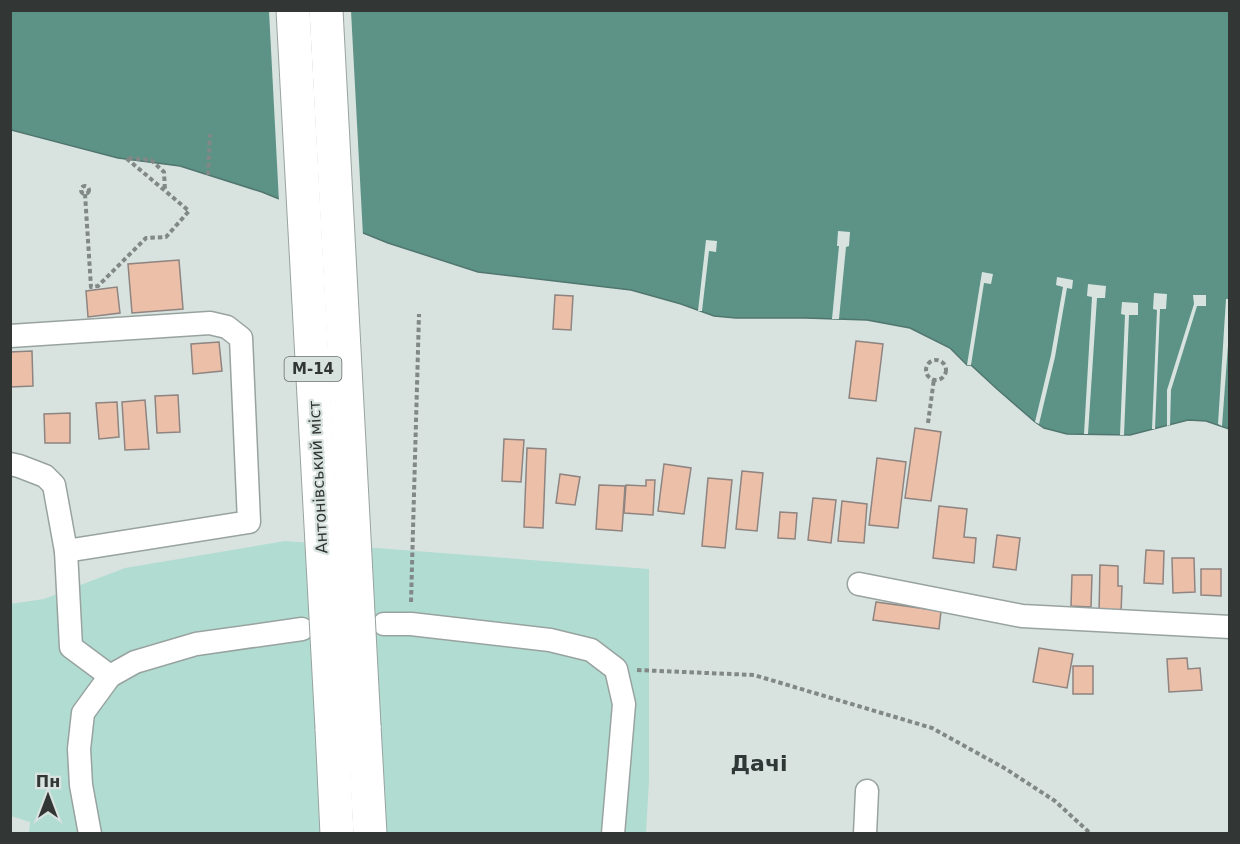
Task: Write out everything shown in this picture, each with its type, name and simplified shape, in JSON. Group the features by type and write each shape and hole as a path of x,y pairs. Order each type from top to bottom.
{"highway":[{"name":"Антонівський міст","path":"293,10 337,834"},
{"name":"Антонівський міст","path":"326,10 370,834"}],"street":[{"path":"10,336 210,323 227,327 241,338 249,522 66,551"},
{"path":"10,464 45,476 54,485 66,551 71,647 110,676"},
{"path":"859,584 1022,616 1230,627"},
{"path":"384,624 411,624 550,640 591,650 616,669 624,704 613,834"},
{"path":"90,834 81,785 79,749 84,713 110,676 135,662 196,645 302,629"},
{"path":"865,834 867,791"}],"path":[{"path":"208,175 210,134"},
{"path":"85,194 91,287 98,286 146,238 166,237 189,211 126,158 151,160 164,172 165,190"},
{"path":"411,624 419,314"},
{"path":"932,360 938,360 944,364 946,370 943,376 934,380 929,376 926,368 932,360"},
{"path":"928,423 934,380"},
{"path":"616,669 754,675 932,728 1006,769 1055,801 1091,834"}],"shaded area":[{"path":"10,11 1229,11 1229,429 1206,421 1188,420 1130,435 1067,434 1044,428 1035,422 950,348 910,328 867,320 714,316 631,290 478,272 388,243 262,192 180,166 118,158 11,130"},
{"path":"285,541 649,569 649,781 646,833 29,833 30,822 11,816 10,604 44,599 125,568"}],"pier":[{"path":"269,11 351,11 363,236 279,202"},
{"path":"838,231 850,232 849,246 846,247 839,319 832,319 839,246 837,246"},
{"path":"706,240 717,241 716,252 709,251 702,311 698,311"},
{"path":"982,272 993,274 991,284 984,283 971,365 967,365"},
{"path":"1057,277 1073,280 1072,289 1067,288 1055,357 1039,424 1035,422 1051,355 1063,287 1056,285"},
{"path":"1088,284 1106,286 1105,298 1097,298 1088,434 1084,434 1092,297 1087,296"},
{"path":"1154,293 1167,294 1166,309 1160,309 1155,429 1152,429 1157,310 1153,309"},
{"path":"1193,295 1206,295 1206,306 1197,306 1171,390 1170,425 1167,426 1167,390 1194,304"},
{"path":"1226,299 1229,299 1230,318 1222,426 1218,424"},
{"path":"1122,302 1138,303 1138,315 1129,315 1124,435 1120,435 1125,315 1121,314"}],"building":[{"path":"179,260 183,309 132,313 128,264"},
{"path":"117,287 120,313 88,317 86,291"},
{"path":"555,295 573,296 571,330 553,329"},
{"path":"856,341 883,344 876,401 849,398"},
{"path":"219,342 222,371 193,374 191,344"},
{"path":"32,351 33,386 10,387 10,352"},
{"path":"178,395 180,432 157,433 155,396"},
{"path":"145,400 149,449 125,450 122,402"},
{"path":"117,402 119,437 99,439 96,403"},
{"path":"70,413 70,443 45,443 44,414"},
{"path":"915,428 941,432 931,501 905,498"},
{"path":"504,439 524,440 521,482 502,481"},
{"path":"527,448 546,449 543,528 524,527"},
{"path":"877,458 906,462 898,528 869,525"},
{"path":"664,464 691,468 684,514 658,511"},
{"path":"742,471 763,473 757,531 736,529"},
{"path":"560,474 580,477 575,505 556,503"},
{"path":"708,478 732,480 725,548 702,546"},
{"path":"646,480 655,480 653,515 624,513 626,485 646,486"},
{"path":"599,485 625,486 622,531 596,529"},
{"path":"813,498 836,500 831,543 808,540"},
{"path":"842,501 867,504 864,543 838,541"},
{"path":"939,506 967,509 964,537 976,538 974,563 933,558"},
{"path":"780,512 797,513 795,539 778,538"},
{"path":"997,535 1020,538 1016,570 993,567"},
{"path":"1146,550 1164,551 1163,584 1144,583"},
{"path":"1172,558 1194,558 1195,592 1173,593"},
{"path":"1100,565 1118,566 1118,586 1122,586 1121,614 1099,613"},
{"path":"1201,569 1221,569 1221,596 1201,595"},
{"path":"1072,575 1092,575 1091,607 1071,606"},
{"path":"876,602 941,611 939,629 873,620"},
{"path":"1039,648 1073,654 1067,688 1033,682"},
{"path":"1187,658 1188,669 1200,668 1202,690 1169,692 1167,659"},
{"path":"1073,666 1093,666 1093,694 1073,694"}],"district":[{"name":"Дачі","path":"759,763"}]}
